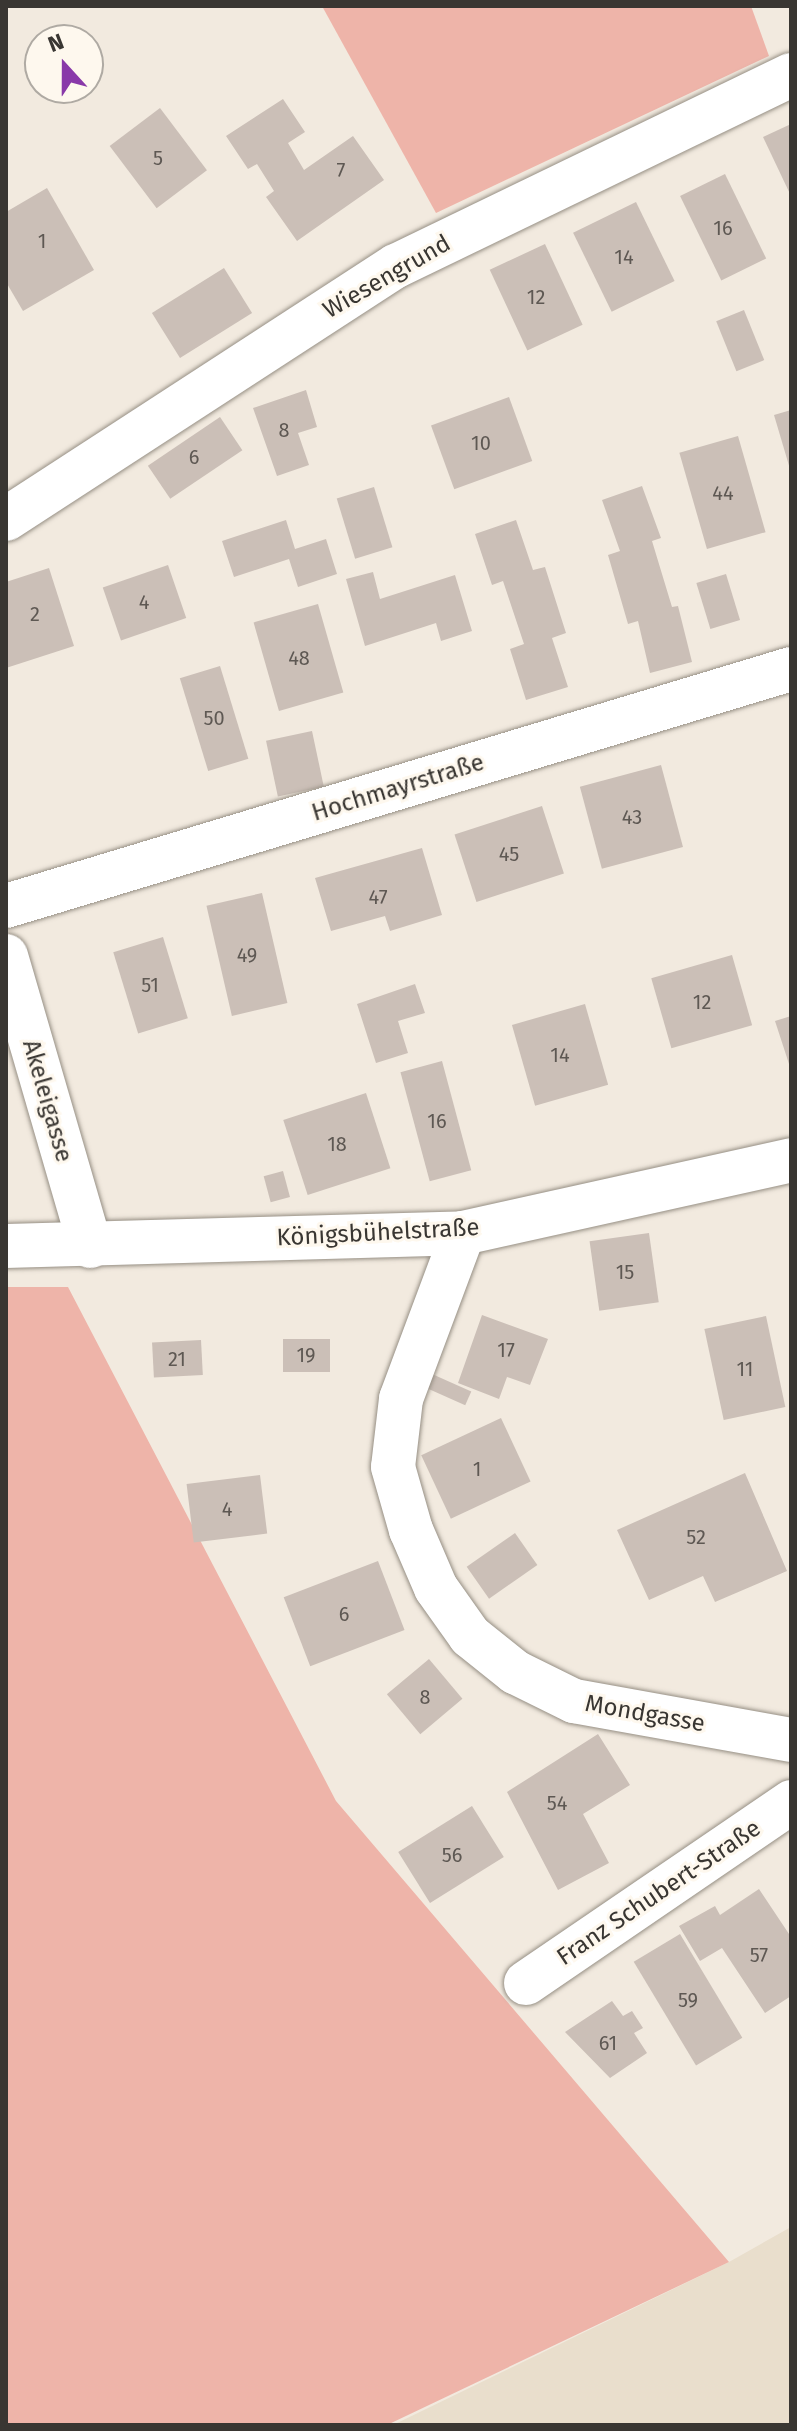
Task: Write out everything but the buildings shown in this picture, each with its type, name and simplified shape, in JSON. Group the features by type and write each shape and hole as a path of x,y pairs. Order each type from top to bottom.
{"street":[{"name":"Wiesengrund","path":"6,519 396,266 791,75"},
{"name":"Hochmayrstraße","path":"6,906 791,669"},
{"name":"Akeleigasse","path":"6,956 90,1246"},
{"name":"Königsbühelstraße","path":"6,1246 463,1233 791,1160"},
{"name":"Mondgasse","path":"463,1233 401,1399 393,1467 411,1530 436,1588 470,1636 515,1672 574,1701 791,1740"},
{"name":"Franz Schubert-Straße","path":"526,1983 791,1802"}],"shaded area":[{"path":"322,6 751,6 769,56 436,213"},
{"path":"6,1287 68,1287 336,1801 729,2262 387,2425 6,2425"},
{"path":"791,2227 791,2425 393,2425 729,2262"}]}
